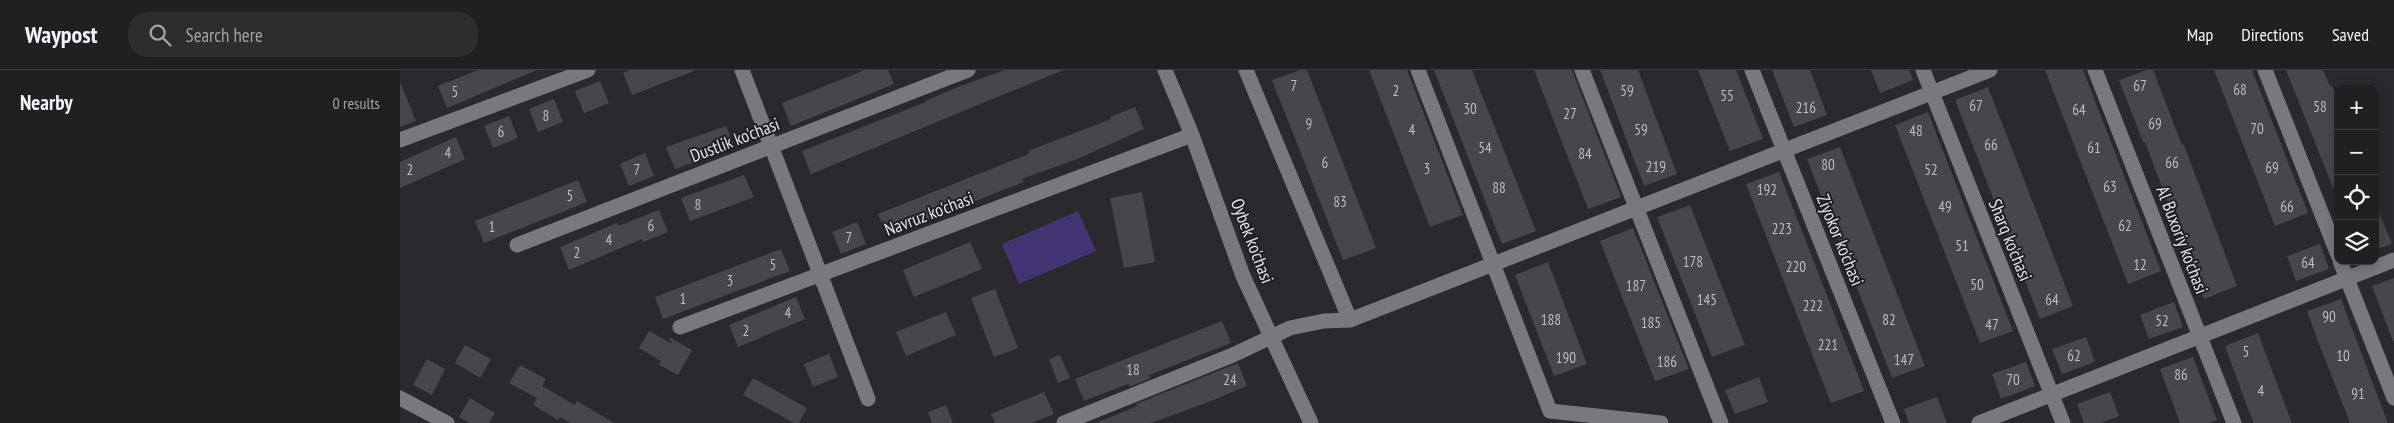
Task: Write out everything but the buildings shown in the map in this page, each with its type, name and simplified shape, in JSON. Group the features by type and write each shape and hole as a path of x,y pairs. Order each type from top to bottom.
{"street":[{"path":"400,140 588,70"},
{"path":"742,70 868,399"},
{"name":"Dustlik ko'chasi","path":"517,245 968,70"},
{"name":"Oybek ko'chasi","path":"1165,70 1192,134 1243,276 1311,423"},
{"path":"1246,70 1350,320"},
{"path":"1418,70 1550,412 1661,423"},
{"path":"1582,70 1721,423"},
{"name":"Ziyokor ko'chasi","path":"1752,70 1893,423"},
{"name":"Sharq ko'chasi","path":"1922,70 2062,423"},
{"path":"1064,423 1233,355 1290,328 1324,321 1350,320 1990,70"},
{"name":"Al Buxoriy ko'chasi","path":"2095,70 2234,423"},
{"path":"2265,70 2334,245"},
{"name":"Navruz ko'chasi","path":"680,327 1192,134"},
{"path":"1979,423 2394,260"},
{"path":"2342,265 2394,398"},
{"path":"400,398 447,423"}],"shaded area":[{"path":"1078,211 1096,251 1019,284 1002,244"}]}
